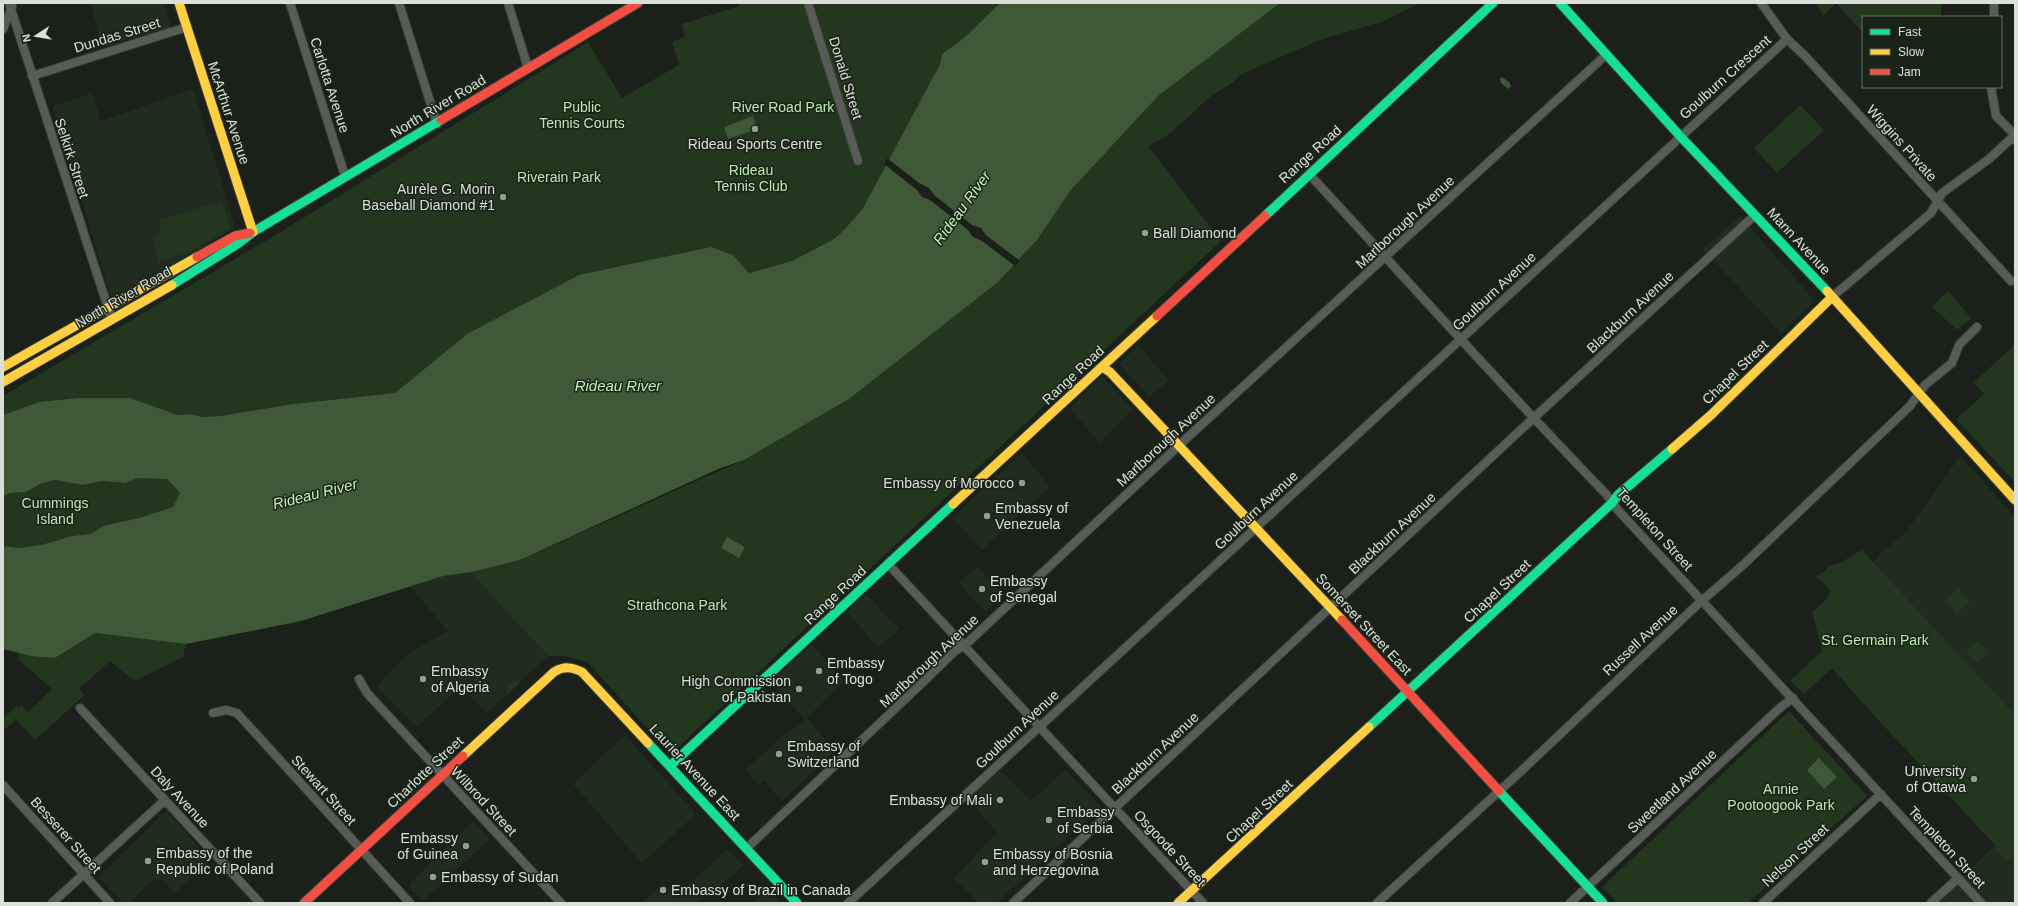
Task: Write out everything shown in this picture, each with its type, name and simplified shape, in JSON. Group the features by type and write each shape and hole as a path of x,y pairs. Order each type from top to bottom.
{"street":[{"name":"McArthur Avenue","path":"179,3 253,232"},
{"name":"Carlotta Avenue","path":"290,3 345,176"},
{"path":"399,3 437,124"},
{"path":"508,3 528,68"},
{"name":"North River Road","path":"3,382 160,293 239,243 253,232 345,176 437,124 638,3"},
{"name":"Donald Street","path":"808,3 858,161"},
{"name":"Range Road","path":"670,766 1434,60 1493,3"},
{"name":"Mann Avenue","path":"1560,3 1680,136 1832,297 2015,500"},
{"name":"Wiggins Private","path":"1761,3 1787,39 1806,57 2011,281"},
{"path":"1994,3 1994,16"},
{"path":"3,28 11,5"},
{"name":"Selkirk Street","path":"11,5 32,76 112,320"},
{"name":"Dundas Street","path":"32,76 187,27"},
{"name":"Goulburn Crescent","path":"1680,136 1787,39"},
{"name":"Marlborough Avenue","path":"747,848 821,776 873,731 955,651 965,645 1178,446 1607,54"},
{"path":"1991,88 1996,116 2015,135 2015,140"},
{"path":"1832,297 1931,213 1942,193 1989,159 2006,145 2015,135"},
{"name":"Goulburn Avenue","path":"848,903 1680,136"},
{"name":"Templeton Street","path":"1309,174 1387,256 1533,419 1604,492 1612,503 1793,698 1957,879 1981,903"},
{"name":"Blackburn Avenue","path":"1013,903 1533,419 1755,215"},
{"name":"North River Road","path":"3,367 235,236 253,232"},
{"name":"Chapel Street","path":"1178,903 1409,692 1612,503 1618,495 1711,415 1832,297"},
{"name":"Russell Avenue","path":"1377,903 1748,560 1910,406 1926,385 1952,362 1959,345 1977,327"},
{"name":"Somerset Street East","path":"1102,367 1110,372 1409,692 1603,903"},
{"name":"Osgoode Street","path":"889,565 965,645 1203,903"},
{"name":"Laurier Avenue East","path":"568,666 582,672 797,903"},
{"name":"Charlotte Street","path":"304,903 554,672 568,666"},
{"name":"Wilbrod Street","path":"359,679 367,693 561,903"},
{"name":"Sweetland Avenue","path":"1570,903 1782,706 1793,698"},
{"name":"Daly Avenue","path":"80,708 260,903"},
{"name":"Stewart Street","path":"213,713 226,710 237,714 410,903"},
{"name":"Besserer Street","path":"3,785 110,903"},
{"name":"Nelson Street","path":"1763,903 1881,794"},
{"path":"52,903 165,800"},
{"path":"1931,903 1957,879"}],"shaded area":[{"path":"90,3 164,3 171,27 103,47"},
{"path":"193,89 234,223 233,229 112,300 53,106 92,93 101,121"},
{"path":"1740,216 1815,301 1781,333 1703,249"},
{"path":"1138,345 1169,381 1149,397 1119,364"},
{"path":"1102,376 1133,409 1099,443 1070,408"},
{"path":"1022,453 1050,487 982,550 952,518"},
{"path":"1960,456 2015,517 2015,903 1936,903 1995,845 1871,712 1947,643 1874,562 1882,552 1906,532"},
{"name":"Embassy of Senegal","path":"978,566 1004,596 985,612 959,583"},
{"path":"472,572 507,613 548,656 487,713 461,687 416,727 377,686 409,653 448,631 410,587 443,576"},
{"path":"866,594 899,629 878,648 847,612"},
{"path":"812,644 844,681 807,718 835,751 782,801 764,780 759,785 746,770 780,738 805,720 772,681"},
{"path":"625,735 696,814 642,863 573,784"},
{"path":"1000,770 1031,801 1065,770 1101,807 997,903 978,903 954,878 997,833 969,799"},
{"name":"Embassy of the Republic of Poland","path":"166,811 211,860 175,893 162,879 158,882 154,879 129,903 123,903 99,877"},
{"path":"473,821 490,839 423,901 408,885"},
{"path":"728,849 744,865 709,896 703,897 698,903 642,903 663,883 676,896"},
{"path":"767,889 780,903 752,903"}],"green space":[{"name":"Riverain Park","path":"739,3 1000,3 964,38 942,54 940,64 863,208 845,229 834,239 792,261 749,273 733,255 467,334 395,393 293,404 220,416 204,417 189,414 178,415 130,398 39,402 3,415 3,396 279,233 588,42 622,98 679,65 672,42 685,37 682,24 739,6"},
{"name":"Strathcona Park","path":"1280,3 1420,3 1384,21 1317,41 1242,74 1232,83 1211,96 1165,138 1154,142 1149,147 1221,241 671,754 588,663 565,656 548,656 507,613 472,572 520,560 744,460 849,399 997,283 1037,240 1071,190 1132,123 1138,112 1181,75"},
{"path":"1816,3 1836,3 1823,16"},
{"path":"1836,3 1941,3 1941,16 1862,16 1862,32"},
{"path":"1800,105 1824,130 1777,173 1754,148"},
{"path":"222,201 231,228 181,257 180,254 159,261 152,238 155,237 161,227 159,220"},
{"path":"1948,291 1971,318 1957,330 1932,307"},
{"path":"2015,345 2015,482 1956,419 1984,394 1974,382"},
{"name":"Cummings Island","path":"138,478 167,479 180,492 174,507 139,518 106,525 90,534 72,536 41,545 18,548 3,546 3,496 10,493 26,492 40,484 55,480 83,485 102,481 125,483"},
{"name":"St. Germain Park","path":"1862,550 2015,715 2015,855 2006,862 1994,847 1995,845 1832,668 1804,694 1790,681 1822,651 1812,612 1827,599 1831,590 1816,576 1825,571 1830,565 1840,563"},
{"path":"1958,588 1970,601 1957,614 1945,600"},
{"path":"95,633 186,644 183,657 134,681 110,661 79,689 85,695 35,740 16,720 3,731 3,719 16,706 18,708 21,705 28,712 52,689 19,660 18,653 55,658"},
{"path":"1978,641 1989,652 1977,663 1966,652"},
{"path":"518,680 521,682 507,695 507,687 512,682"},
{"name":"Annie Pootoogook Park","path":"1789,711 1867,796 1748,903 1617,903 1602,887"}],"water":[{"name":"Rideau River","path":"1000,3 1280,3 1158,96 1071,190 1037,240 997,283 849,399 744,460 718,469 520,560 472,572 443,576 301,621 186,644 95,633 55,658 31,656 3,649 3,546 18,548 41,545 72,536 90,534 106,525 139,518 173,507 180,493 167,479 138,478 125,483 102,481 83,485 55,480 40,484 26,492 10,493 3,496 3,415 39,402 79,398 130,398 178,415 188,414 204,417 220,416 293,404 395,393 467,334 579,275 711,247 733,255 749,273 792,261 834,239 845,229 863,208 940,64 942,54 964,38"},
{"path":"1502,77 1510,83 1511,86 1508,89 1501,83 1500,79"},
{"path":"753,116 757,129 728,139 724,127"},
{"path":"727,537 745,547 739,558 721,548"},
{"path":"1819,758 1837,777 1824,789 1807,770"}],"pier":[{"path":"887,158 919,183 929,188 934,195 972,225 981,228 986,235 1020,261 1015,266 982,241 973,237 968,230 930,200 922,197 917,190 884,164"}],"traffic: fast":[{"path":"1265,216 1493,3"},
{"path":"1560,3 1680,136 1827,291"},
{"path":"172,285 239,243 253,232 441,120"},
{"path":"1369,727 1612,503 1618,495 1672,449"},
{"path":"670,766 953,504"},
{"path":"648,743 797,903"},
{"path":"1499,791 1603,903"}],"traffic: slow":[{"path":"179,3 253,232"},
{"path":"3,367 197,257"},
{"path":"3,382 172,285"},
{"path":"1827,291 2015,500"},
{"path":"1672,449 1711,415 1832,297"},
{"path":"953,504 1157,316"},
{"path":"1102,367 1110,372 1342,620"},
{"path":"463,756 554,672 565,668 571,668 582,672 648,743"},
{"path":"1178,903 1369,727"}],"traffic: jam":[{"path":"441,120 638,3"},
{"path":"1157,316 1265,216"},
{"path":"197,257 235,236 250,233"},
{"path":"1342,620 1499,791"},
{"path":"304,903 463,756"}],"place":[{"name":"Rideau Sports Centre","path":"755,129"},
{"name":"Aurèle G. Morin Baseball Diamond #1","path":"503,197"},
{"name":"Ball Diamond","path":"1145,233"},
{"name":"Embassy of Morocco","path":"1022,483"},
{"name":"Embassy of Venezuela","path":"987,516"},
{"name":"Embassy of Senegal","path":"982,589"},
{"name":"Embassy of Togo","path":"819,671"},
{"name":"Embassy of Algeria","path":"423,679"},
{"name":"High Commission of Pakistan","path":"799,689"},
{"name":"Embassy of Switzerland","path":"779,754"},
{"name":"University of Ottawa","path":"1974,779"},
{"name":"Embassy of Mali","path":"1000,800"},
{"name":"Embassy of Serbia","path":"1049,820"},
{"name":"Embassy of Guinea","path":"466,846"},
{"name":"Embassy of the Republic of Poland","path":"148,861"},
{"name":"Embassy of Bosnia and Herzegovina","path":"985,862"},
{"name":"Embassy of Sudan","path":"433,877"},
{"name":"Embassy of Brazil in Canada","path":"663,890"}],"park label":[{"name":"River Road Park","path":"783,107"},
{"name":"Public Tennis Courts","path":"582,116"},
{"name":"Rideau Tennis Club","path":"751,178"}]}
